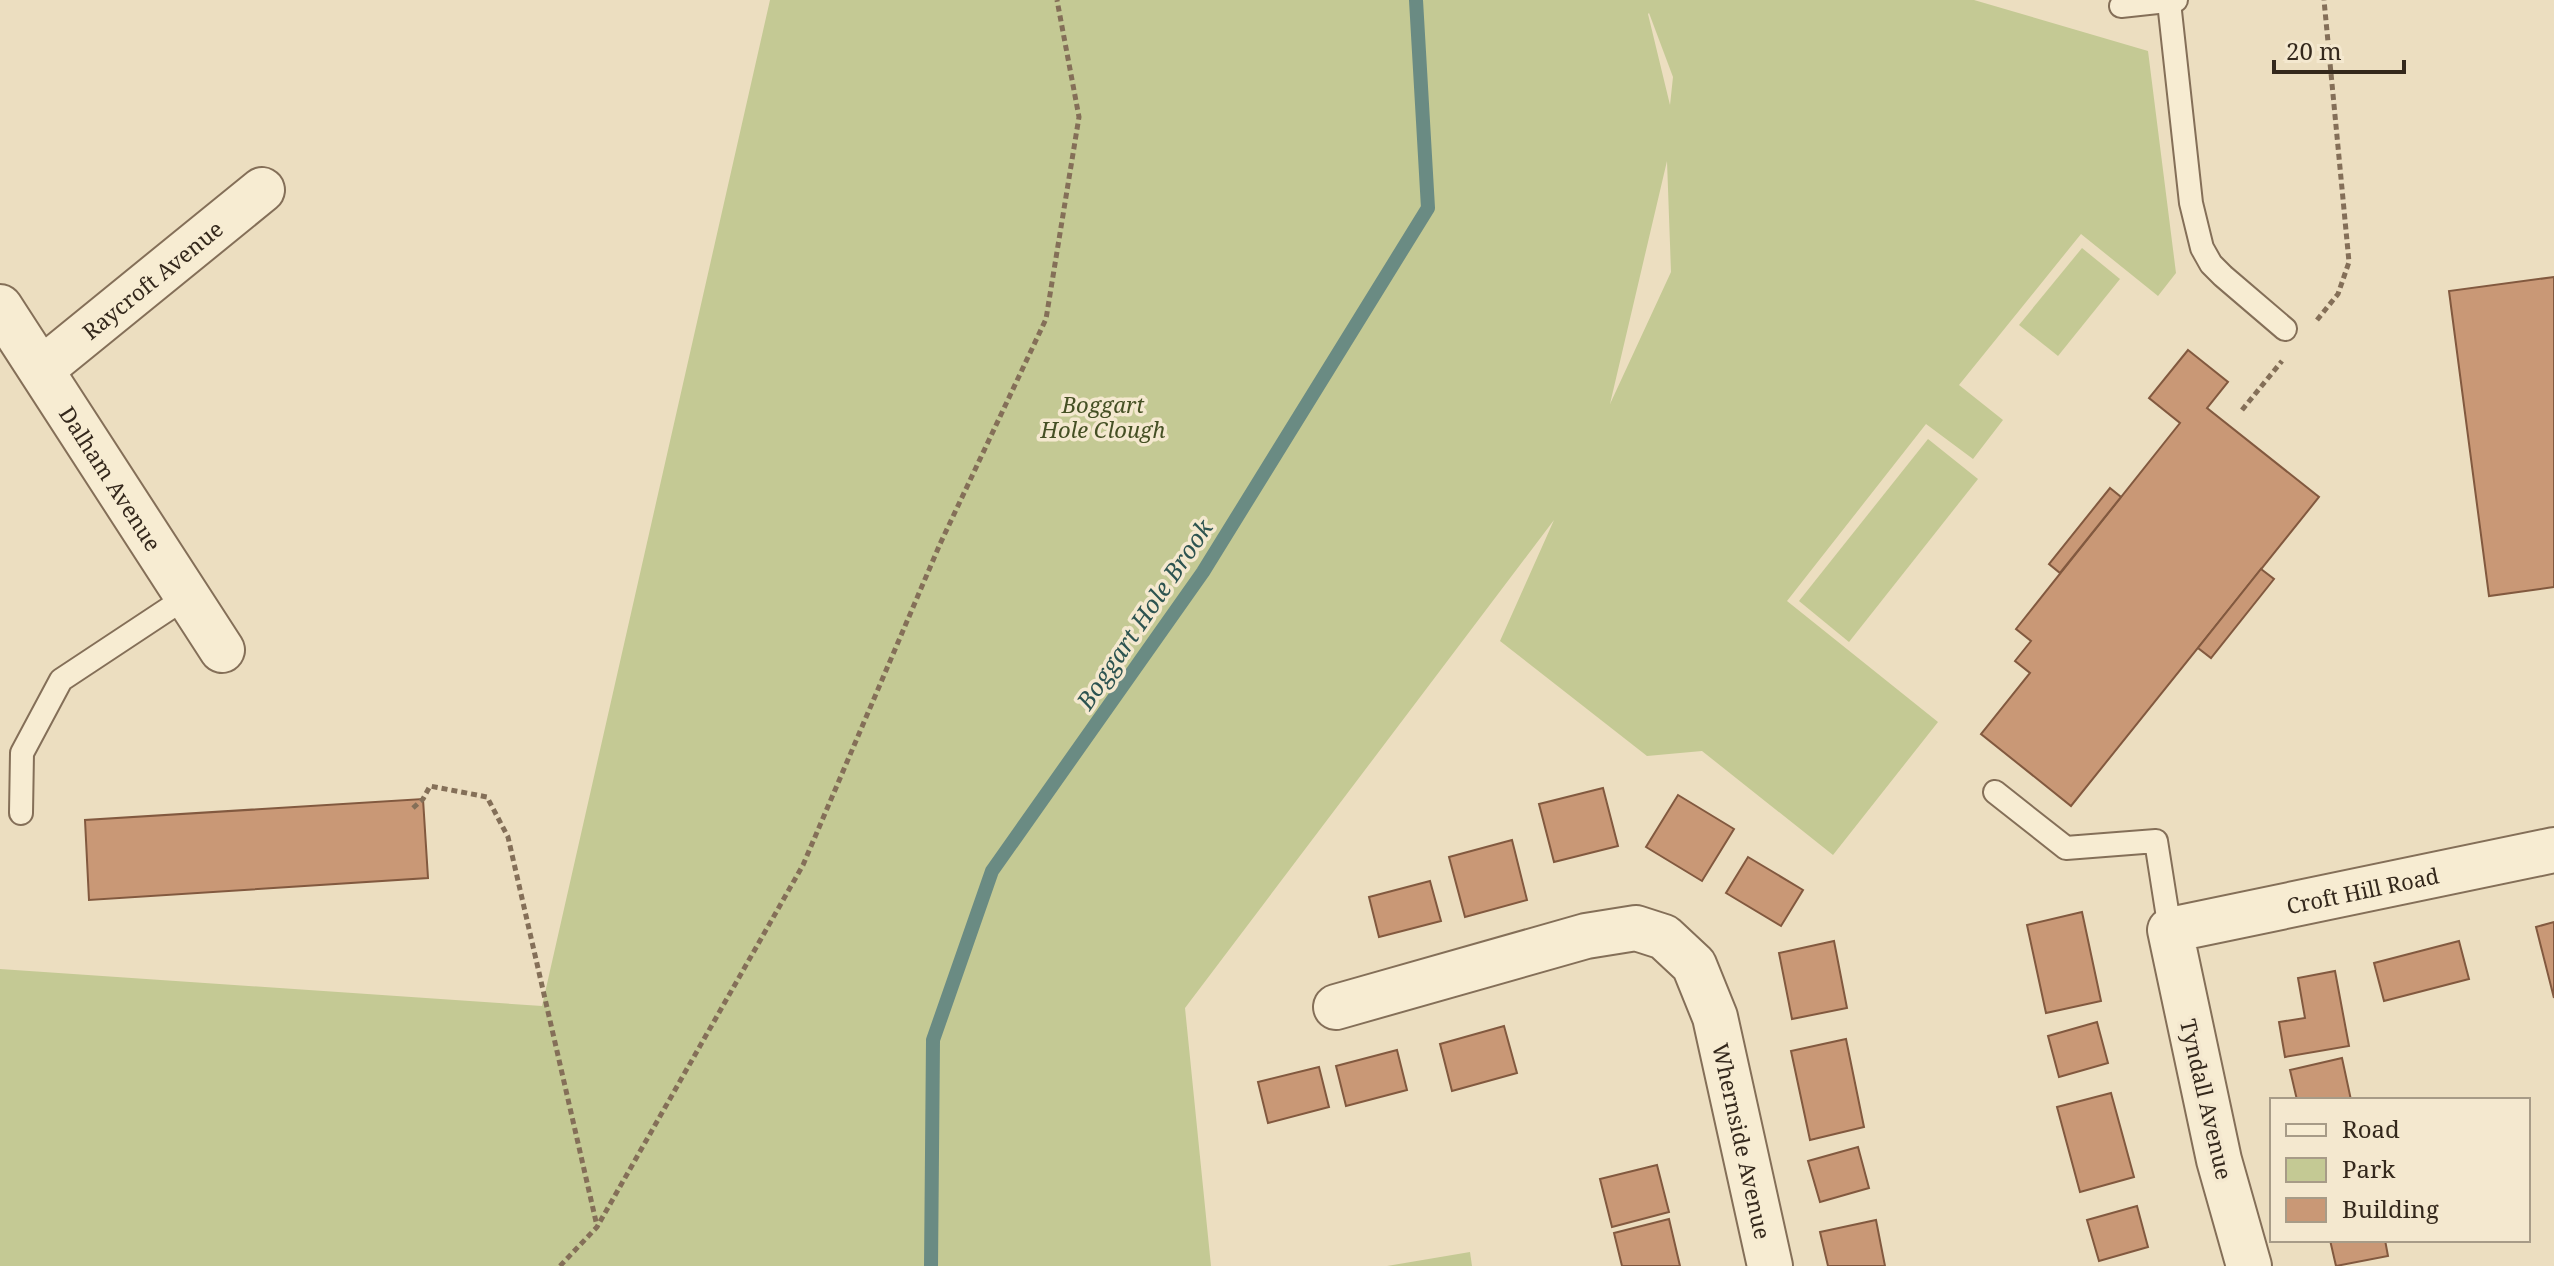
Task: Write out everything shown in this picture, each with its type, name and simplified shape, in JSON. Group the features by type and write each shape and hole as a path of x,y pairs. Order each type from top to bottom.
{"street":[{"name":"Raycroft Avenue","path":"42,369 262,190"},
{"name":"Dalham Avenue","path":"0,307 222,650"},
{"name":"Croft Hill Road","path":"2170,930 2554,850"},
{"name":"Whernside Avenue","path":"1336,1007 1586,936 1636,928 1664,937 1694,965 1715,1017 1770,1266"},
{"name":"Tyndall Avenue","path":"2170,930 2219,1160 2249,1266"}],"lane":[{"path":"2121,6 2172,1 2191,203 2202,248 2223,276 2285,329"},
{"path":"21,813 22,753 61,680 188,596"},
{"path":"1995,792 2066,848 2156,841 2170,930"}],"path":[{"path":"560,1266 597,1227 803,865 940,544 1046,319 1079,117 1057,0"},
{"path":"2309,329 2338,294 2349,262 2324,0"},
{"path":"2242,410 2290,352"},
{"path":"413,808 423,799 430,786 487,797 508,837 597,1227"}],"green space":[{"name":"Boggart Hole Clough","path":"770,0 1974,0 2148,51 2176,273 2158,296 2081,234 1959,385 2003,420 1973,459 1926,424 1787,601 1938,722 1833,855 1702,751 1647,756 1500,641 1554,520 1185,1008 1211,1266 0,1266 0,969 542,1006","holes":["1648,14 1673,77 1670,105","1667,161 1671,272 1610,404"]},
{"path":"2082,248 2120,279 2058,356 2019,325"},
{"path":"1928,439 1978,479 1849,642 1799,601"},
{"path":"1470,1252 1472,1266 1387,1266"}],"building":[{"path":"2554,277 2554,587 2489,596 2449,291"},
{"path":"2188,350 2228,382 2207,408 2319,497 2071,806 1981,734 2030,673 2015,661 2031,641 2016,629 2180,423 2149,398"},
{"path":"2110,488 2121,497 2060,573 2049,564"},
{"path":"2261,569 2274,579 2211,658 2198,648"},
{"path":"1603,788 1618,846 1554,862 1539,804"},
{"path":"1678,795 1734,829 1702,881 1646,847"},
{"path":"423,799 428,878 89,900 85,820"},
{"path":"1512,840 1527,900 1465,917 1449,857"},
{"path":"1748,857 1803,890 1781,926 1726,893"},
{"path":"1430,881 1441,921 1379,937 1369,897"},
{"path":"2082,912 2101,1001 2046,1013 2027,925"},
{"path":"2554,922 2554,998 2536,927"},
{"path":"1834,941 1847,1008 1792,1019 1779,953"},
{"path":"2459,941 2469,979 2384,1001 2374,963"},
{"path":"2335,971 2349,1046 2285,1057 2279,1022 2305,1018 2298,978"},
{"path":"2097,1022 2108,1063 2059,1077 2048,1036"},
{"path":"1504,1026 1517,1073 1452,1091 1440,1044"},
{"path":"1846,1039 1864,1127 1810,1140 1791,1051"},
{"path":"1397,1050 1407,1090 1346,1106 1336,1066"},
{"path":"2342,1058 2351,1098 2297,1098 2290,1070"},
{"path":"1319,1067 1329,1107 1268,1123 1258,1082"},
{"path":"2111,1093 2134,1177 2080,1192 2057,1107"},
{"path":"1858,1147 1869,1188 1820,1202 1808,1161"},
{"path":"1657,1165 1669,1212 1612,1227 1600,1179"},
{"path":"2137,1206 2148,1247 2099,1261 2087,1220"},
{"path":"1669,1219 1680,1266 1622,1266 1614,1233"},
{"path":"1876,1220 1885,1266 1828,1266 1820,1232"},
{"path":"2330,1242 2385,1242 2388,1256 2336,1266"}],"waterway":[{"name":"Boggart Hole Brook","path":"931,1266 933,1040 992,871 1203,572 1428,208 1416,0"}]}
